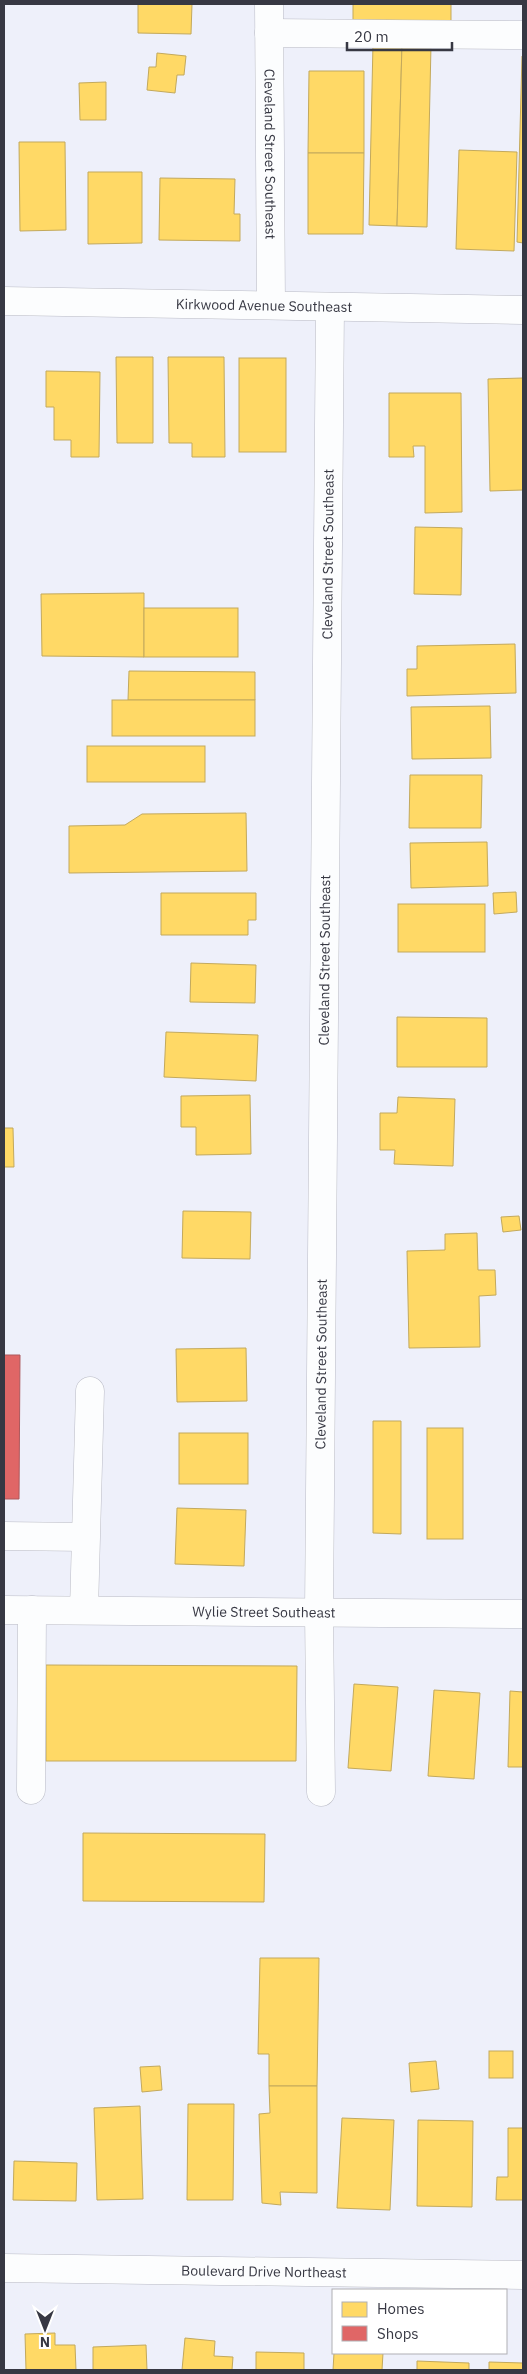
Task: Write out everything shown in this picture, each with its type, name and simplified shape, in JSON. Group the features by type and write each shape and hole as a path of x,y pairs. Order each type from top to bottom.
{"street":[{"name":"Cleveland Street Southeast","path":"269,4 271,305"},
{"path":"269,33 523,35"},
{"name":"Kirkwood Avenue Southeast","path":"4,301 523,310"},
{"name":"Cleveland Street Southeast","path":"321,1792 319,1612 330,306"},
{"path":"84,1610 90,1392"},
{"path":"4,1536 86,1536"},
{"name":"Wylie Street Southeast","path":"4,1610 523,1614"},
{"path":"31,1790 32,1610"},
{"name":"Boulevard Drive Northeast","path":"4,2268 523,2275"}],"building: Homes":[{"path":"138,4 192,4 191,34 138,33"},
{"path":"353,4 451,4 451,21 353,20"},
{"path":"373,43 402,44 397,226 369,225"},
{"path":"402,44 431,45 427,227 397,226"},
{"path":"157,53 186,56 184,75 177,75 175,93 147,90 149,67 156,67"},
{"path":"523,56 523,243 517,242"},
{"path":"309,71 364,71 364,153 308,153"},
{"path":"106,82 106,120 80,120 79,83"},
{"path":"19,142 65,142 66,230 20,231"},
{"path":"459,150 517,152 514,251 456,249"},
{"path":"308,153 364,153 363,234 308,234"},
{"path":"88,172 142,172 142,243 88,244"},
{"path":"160,178 235,179 234,214 240,214 240,241 159,240"},
{"path":"116,357 153,357 153,443 117,443"},
{"path":"168,357 224,357 225,457 192,457 192,443 169,443"},
{"path":"239,358 286,358 286,452 239,452"},
{"path":"46,371 100,372 99,457 71,457 71,440 54,440 54,407 46,407"},
{"path":"523,378 523,490 490,491 488,379"},
{"path":"389,393 461,393 462,512 425,513 425,446 413,446 414,457 389,457"},
{"path":"415,527 462,528 461,595 414,594"},
{"path":"144,593 144,657 42,656 41,594"},
{"path":"144,608 238,608 238,657 144,657"},
{"path":"515,644 516,693 407,696 407,669 417,669 417,646"},
{"path":"129,671 255,672 255,700 128,700"},
{"path":"112,700 255,700 255,736 112,736"},
{"path":"490,706 491,758 412,759 411,707"},
{"path":"87,746 205,746 205,782 87,782"},
{"path":"410,775 482,775 481,828 409,828"},
{"path":"246,813 247,871 69,873 69,826 125,825 142,814"},
{"path":"487,842 488,886 411,888 410,843"},
{"path":"516,892 517,912 494,914 493,893"},
{"path":"161,893 256,893 256,920 248,920 248,935 161,935"},
{"path":"398,904 485,904 485,952 398,952"},
{"path":"191,963 256,965 255,1003 190,1002"},
{"path":"397,1017 487,1018 487,1067 397,1067"},
{"path":"166,1032 258,1035 256,1081 164,1077"},
{"path":"250,1095 251,1154 196,1155 196,1127 181,1127 181,1096"},
{"path":"398,1097 455,1099 453,1166 394,1164 395,1150 380,1150 380,1113 397,1113"},
{"path":"4,1128 13,1128 14,1167 4,1167"},
{"path":"183,1211 251,1212 250,1259 182,1258"},
{"path":"519,1216 521,1230 503,1232 501,1217"},
{"path":"477,1233 478,1270 495,1270 496,1295 479,1296 480,1347 409,1348 407,1251 445,1250 445,1234"},
{"path":"246,1348 247,1401 177,1402 176,1349"},
{"path":"373,1421 401,1421 401,1534 373,1533"},
{"path":"427,1428 463,1428 463,1539 427,1539"},
{"path":"179,1433 248,1433 248,1484 179,1484"},
{"path":"177,1508 246,1510 244,1566 175,1564"},
{"path":"46,1665 297,1666 296,1761 46,1761"},
{"path":"354,1684 398,1687 391,1771 348,1768"},
{"path":"434,1690 480,1693 474,1779 428,1776"},
{"path":"510,1691 523,1692 523,1767 508,1767"},
{"path":"83,1833 265,1834 264,1902 83,1901"},
{"path":"260,1958 319,1958 317,2086 269,2086 269,2054 258,2054"},
{"path":"489,2051 513,2051 513,2078 489,2078"},
{"path":"436,2061 439,2089 411,2092 409,2063"},
{"path":"160,2066 162,2090 142,2092 140,2067"},
{"path":"269,2086 317,2086 317,2193 280,2192 281,2205 262,2203 259,2114 270,2113"},
{"path":"188,2104 234,2104 233,2200 187,2200"},
{"path":"140,2106 143,2199 97,2200 94,2108"},
{"path":"342,2118 394,2120 390,2210 337,2208"},
{"path":"418,2120 473,2121 472,2207 417,2206"},
{"path":"508,2128 523,2128 523,2200 496,2200 497,2177 508,2177"},
{"path":"14,2161 77,2163 76,2201 13,2200"},
{"path":"55,2333 55,2345 75,2345 76,2370 26,2370 25,2334"},
{"path":"185,2338 215,2341 214,2356 233,2357 232,2370 182,2370"},
{"path":"146,2345 147,2370 93,2370 93,2347"},
{"path":"256,2352 304,2353 304,2370 256,2370"},
{"path":"334,2354 383,2354 382,2370 333,2370"},
{"path":"417,2361 469,2363 469,2370 417,2370"},
{"path":"489,2362 523,2363 523,2370 489,2370"}],"building: Shops":[{"path":"4,1355 20,1355 19,1499 4,1499"}]}
